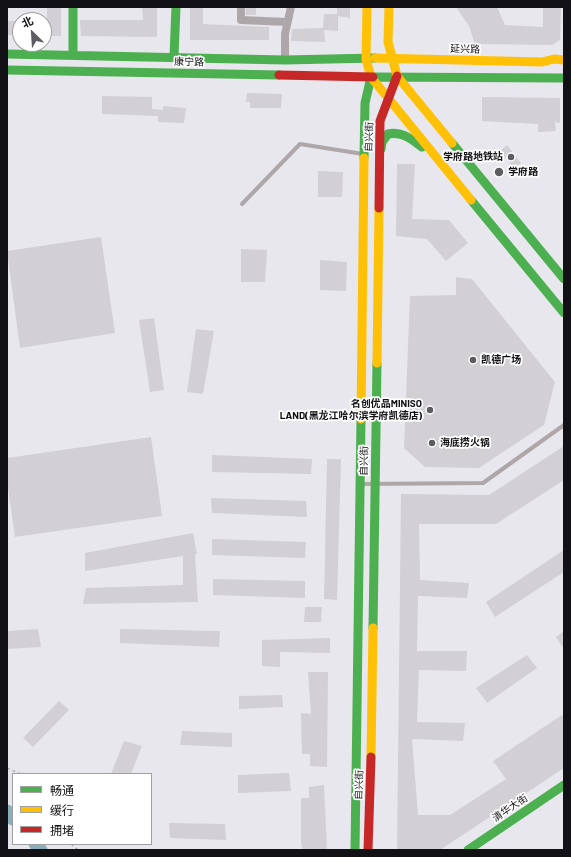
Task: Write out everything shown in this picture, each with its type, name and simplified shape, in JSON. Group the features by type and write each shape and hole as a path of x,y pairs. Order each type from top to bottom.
{"main road":[{"path":"73,7 73,55"},
{"path":"174,56 176,7"},
{"path":"367,7 366,59 372,77 434,156 564,313"},
{"path":"388,7 388,42 397,76 564,279"},
{"name":"康宁路","path":"7,54 174,56 285,60 366,59"},
{"name":"延兴路","path":"366,59 391,58 542,62 554,59 564,60"},
{"path":"542,62 564,70"},
{"name":"康宁路","path":"7,70 372,77"},
{"name":"自兴街","path":"368,850 372,725 380,121 397,76"},
{"path":"372,77 564,78"},
{"name":"自兴街","path":"355,850 366,154 365,103 372,77"},
{"path":"379,158 382,142 388,134 396,132 406,135 434,156"},
{"name":"清华大街","path":"468,850 564,785"},
{"name":"清华大街","path":"480,850 564,794"}],"street":[{"path":"241,7 241,20 287,22"},
{"path":"285,60 287,22 291,7"}],"lane":[{"path":"242,204 300,144 366,154"},
{"path":"361,484 483,483 564,425"}],"path":[{"path":"7,768 19,773"}],"building":[{"path":"47,7 61,7 61,36 52,36 52,12 47,12"},
{"path":"142,7 157,7 157,37 81,36 80,20 143,20"},
{"path":"190,7 203,7 203,24 269,27 269,40 190,40"},
{"path":"246,7 256,7 256,15 246,15"},
{"path":"337,7 350,7 350,18 338,16 338,31 324,30 325,42 291,41 292,29 323,28 324,14 337,14"},
{"path":"456,7 497,7 505,25 543,27 543,7 561,7 560,40 552,45 475,44 469,26"},
{"path":"7,21 12,21 12,35 7,35"},
{"path":"247,93 282,94 281,108 250,108 250,102 246,102"},
{"path":"102,96 152,97 152,109 163,110 163,106 186,108 184,123 158,122 158,116 102,114"},
{"path":"482,97 560,98 560,123 555,122 556,131 538,132 538,124 482,121"},
{"name":"学府路地铁站","path":"507,145 521,163 514,168 500,151"},
{"path":"397,164 415,164 412,219 449,220 468,243 446,261 427,239 396,236"},
{"path":"318,171 343,172 342,197 318,197"},
{"path":"101,237 115,333 20,348 7,251"},
{"path":"241,249 267,250 265,282 241,282"},
{"path":"320,260 347,262 346,291 320,290"},
{"name":"凯德广场","path":"456,277 472,279 555,382 544,425 479,468 425,467 404,448 410,296 456,295"},
{"path":"154,318 164,390 150,392 139,320"},
{"path":"196,329 214,331 203,394 187,392"},
{"path":"151,437 162,516 15,537 7,481 7,458"},
{"path":"564,446 564,480 496,524 419,524 420,580 469,583 467,598 418,596 417,651 467,651 466,671 419,670 417,722 465,723 463,741 412,739 418,815 450,815 506,779 493,761 562,715 564,718 564,768 440,850 397,850 401,494 489,495"},
{"path":"212,455 312,459 311,474 212,472"},
{"path":"327,459 341,459 337,600 324,599"},
{"path":"211,498 306,501 307,517 212,513"},
{"path":"193,533 197,554 195,554 198,602 83,604 86,588 183,585 183,556 85,571 85,553"},
{"path":"212,539 306,542 305,558 212,555"},
{"path":"564,550 564,572 495,617 486,602"},
{"path":"213,579 305,581 305,598 213,595"},
{"path":"305,607 322,607 321,622 304,622"},
{"path":"38,629 41,647 7,649 7,631"},
{"path":"120,629 220,631 219,647 120,643"},
{"path":"564,631 564,649 556,637"},
{"path":"330,638 330,653 280,652 280,667 262,666 262,640"},
{"path":"527,655 537,668 487,703 476,688"},
{"path":"308,672 328,672 327,767 310,766 310,754 302,754 301,713 311,714"},
{"path":"282,695 283,707 239,709 239,696"},
{"path":"59,701 69,710 33,747 23,738"},
{"path":"182,731 232,733 232,747 180,745"},
{"path":"124,741 142,746 131,773 111,773"},
{"path":"289,773 291,791 238,793 238,775"},
{"path":"324,785 327,850 303,850 301,843 301,798 309,798 309,787"},
{"path":"169,823 225,824 226,840 170,838"}],"waterway":[{"path":"7,811 12,818"},
{"path":"36,845 41,850"}],"traffic: fast":[{"path":"73,7 73,55"},
{"path":"174,56 176,7"},
{"path":"7,54 285,60 375,58"},
{"path":"7,70 279,75"},
{"path":"364,158 365,103 371,77"},
{"path":"373,77 564,78"},
{"path":"381,149 382,142 388,134 393,133 406,136 422,147"},
{"path":"452,143 564,279"},
{"path":"471,200 564,313"},
{"path":"373,628 377,363"},
{"path":"355,850 361,419"},
{"path":"468,850 564,785"}],"traffic: slow":[{"path":"367,7 366,59 371,77 471,200"},
{"path":"389,7 388,42 397,76 452,143"},
{"path":"375,58 542,62 554,59 564,60"},
{"path":"361,419 364,158"},
{"path":"377,363 379,208"},
{"path":"371,757 373,628"}],"traffic: jam":[{"path":"279,75 373,77"},
{"path":"379,208 380,121 397,76"},
{"path":"368,850 371,757"}],"place":[{"name":"学府路地铁站","path":"511,157"},
{"name":"学府路","path":"499,172"},
{"name":"凯德广场","path":"473,360"},
{"name":"名创优品MINISO LAND(黑龙江哈尔滨学府凯德店)","path":"430,410"},
{"name":"海底捞火锅","path":"432,443"}]}
